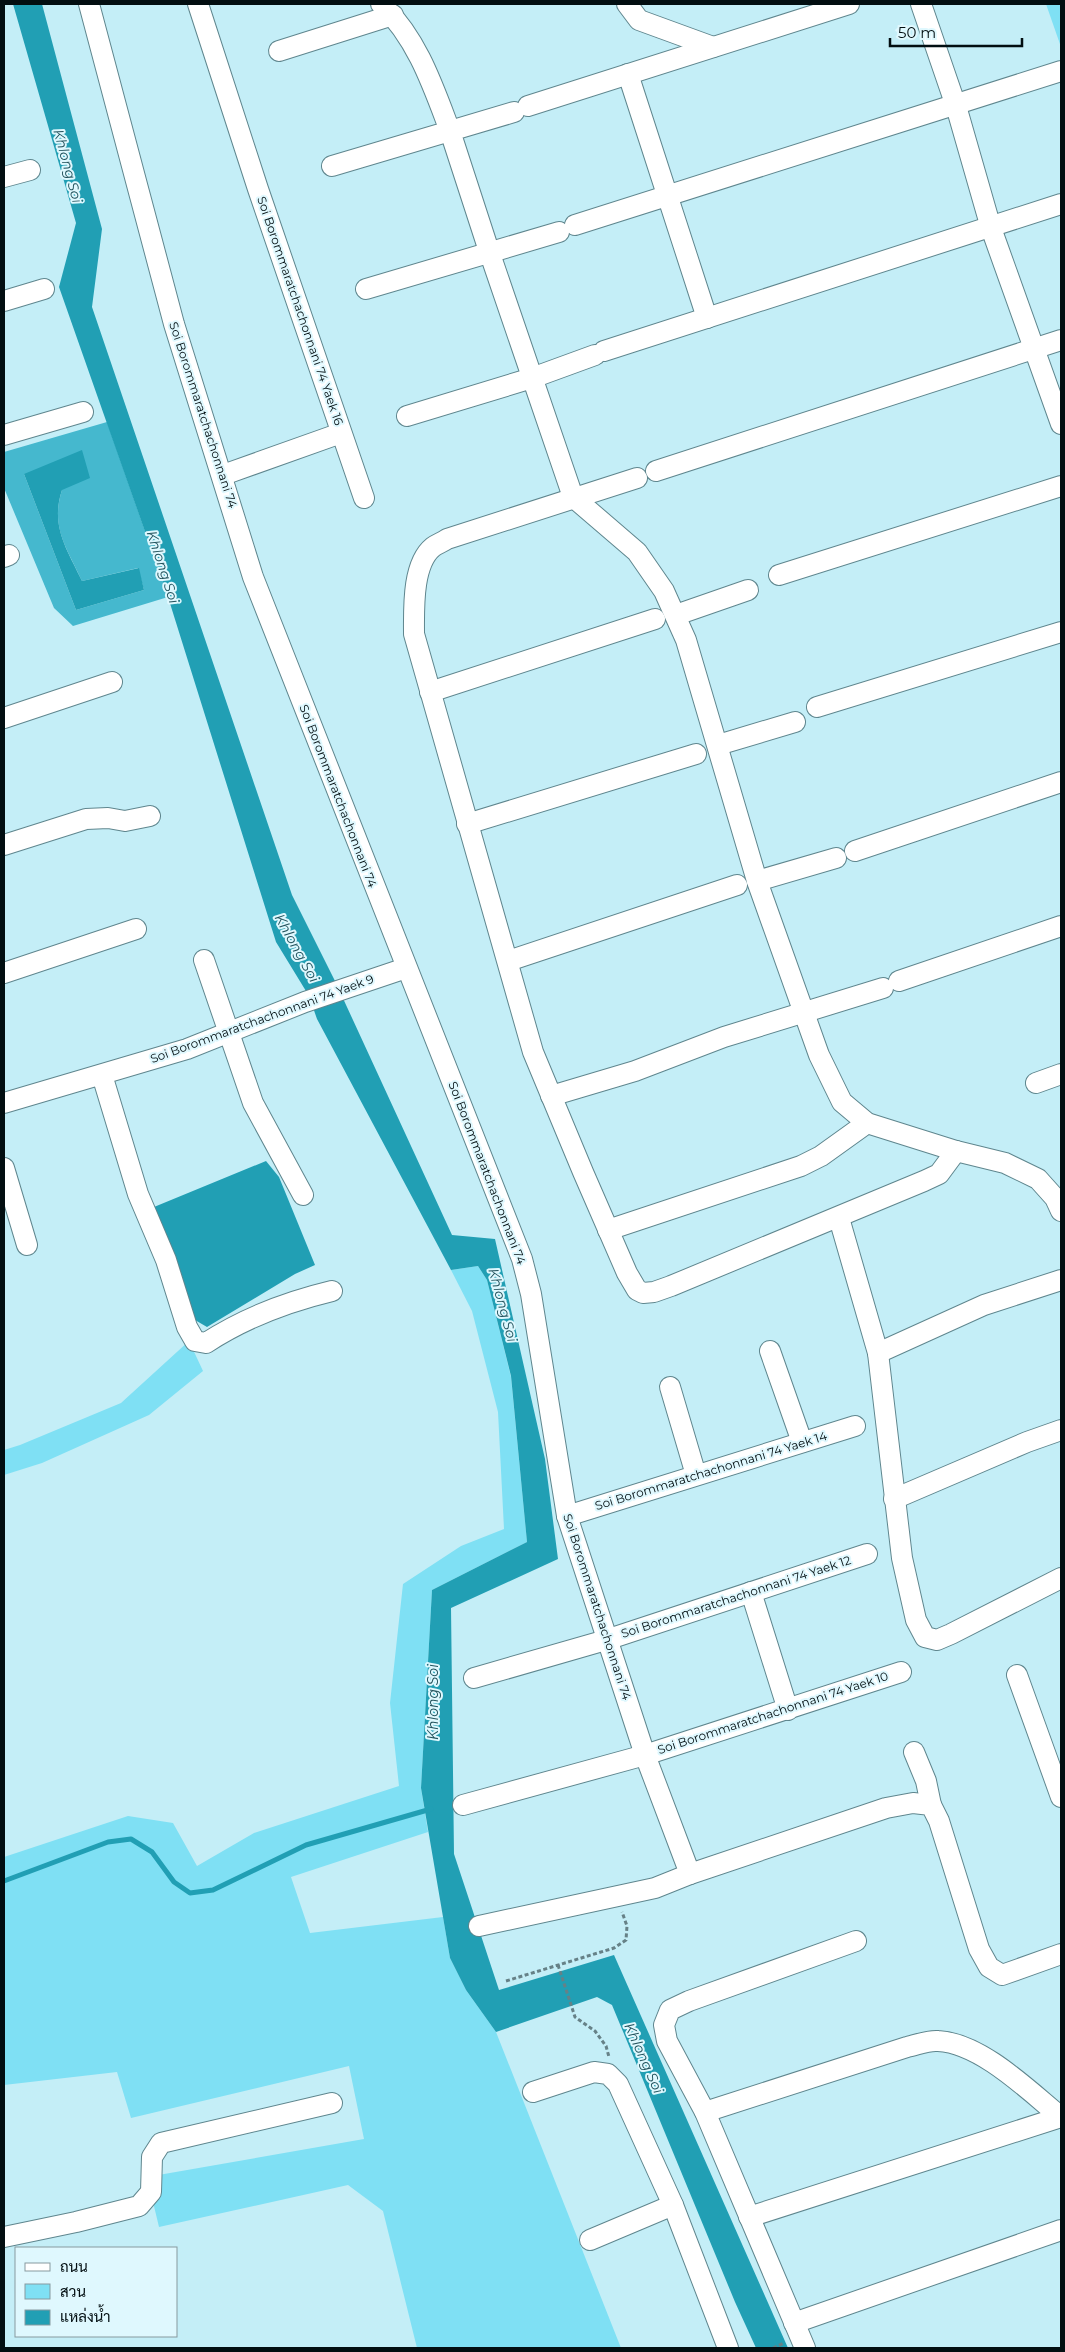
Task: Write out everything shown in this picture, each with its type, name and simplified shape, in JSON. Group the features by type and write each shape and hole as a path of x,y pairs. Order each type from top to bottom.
{"street":[{"name":"Soi Borommaratchachonnani 74","path":"89,4 174,324 223,474 253,577 522,1259 531,1294 567,1516 645,1755 690,1874"},
{"name":"Soi Borommaratchachonnani 74 Yaek 16","path":"198,4 258,189 364,498"},
{"path":"627,4 638,20 713,47"},
{"path":"332,166 521,109 849,4"},
{"path":"921,4 956,106 990,228 1036,349 1061,424"},
{"path":"279,52 387,10 404,30 430,78 450,131 572,497 637,552 652,572 676,615 686,640 758,881 806,1013 819,1055 842,1102 867,1123 956,1151 1005,1163 1038,1179 1055,1198 1061,1211"},
{"path":"366,289 956,106 1061,71"},
{"path":"628,74 707,318"},
{"path":"4,178 30,170"},
{"path":"407,416 532,378 600,353 1061,204"},
{"path":"4,301 44,289"},
{"path":"656,471 1061,340"},
{"path":"4,434 83,412"},
{"name":"Soi Borommaratchachonnani 74 Yaek 16","path":"223,474 341,433"},
{"path":"637,478 572,497 447,539 434,546 424,558 416,585 414,634 533,1052 608,1230 637,1290 643,1293 654,1292 838,1218 939,1174 956,1151"},
{"path":"779,575 1061,486"},
{"path":"676,615 748,590"},
{"path":"430,692 656,620"},
{"path":"817,707 1061,632"},
{"path":"4,718 112,682"},
{"path":"718,745 795,722"},
{"path":"468,824 696,754"},
{"path":"855,851 1061,782"},
{"path":"4,845 86,819 108,818 125,821 150,816"},
{"path":"758,881 836,858"},
{"path":"508,961 738,885"},
{"path":"551,1096 635,1070 724,1037 891,985 1061,926"},
{"path":"4,972 136,929"},
{"path":"204,960 227,1032 253,1103 303,1196"},
{"name":"Soi Borommaratchachonnani 74 Yaek 9","path":"4,1104 187,1049 306,1002 406,968"},
{"path":"1036,1083 1061,1074"},
{"path":"102,1075 138,1194 166,1260 187,1328 195,1341 206,1343 230,1327 258,1313 293,1300 332,1291"},
{"path":"608,1230 801,1166 821,1156 867,1123"},
{"path":"4,1168 27,1245"},
{"path":"838,1218 878,1353 902,1558 916,1620 925,1637 937,1640 951,1634 1061,1578"},
{"path":"878,1353 984,1305 1061,1280"},
{"path":"770,1351 802,1442"},
{"path":"670,1387 696,1475"},
{"name":"Soi Borommaratchachonnani 74 Yaek 14","path":"567,1516 855,1426"},
{"path":"894,1499 1026,1442 1061,1430"},
{"name":"Soi Borommaratchachonnani 74 Yaek 12","path":"474,1678 606,1640 867,1554"},
{"path":"751,1592 788,1710"},
{"name":"Soi Borommaratchachonnani 74 Yaek 10","path":"463,1805 645,1755 901,1672"},
{"path":"1017,1675 1053,1749 1061,1797"},
{"path":"914,1752 926,1781 931,1805 939,1820 979,1949 989,1968 1002,1975 1061,1954"},
{"path":"479,1926 655,1888 690,1874 886,1808 913,1803 931,1805"},
{"path":"805,2348 705,2112 667,2041 664,2025 670,2010 856,1941"},
{"path":"705,2112 908,2047 937,2041 963,2046 990,2060 1061,2117"},
{"path":"533,2092 594,2072 608,2074 618,2084 673,2205 728,2348"},
{"path":"4,2237 76,2222 138,2206 151,2192 152,2157 161,2143 332,2103"},
{"path":"749,2217 1061,2117"},
{"path":"590,2240 673,2205"},
{"path":"794,2323 1061,2230"}],"path":[{"path":"506,1981 614,1948 626,1940 627,1926 617,1897"},
{"path":"558,1966 575,2017 595,2031 606,2046 618,2084"}],"green space":[{"path":"1046,4 1061,4 1061,47"},
{"path":"478,1266 487,1280 511,1377 527,1542 432,1590 421,1788 428,1832 291,1877 310,1933 443,1917 450,1958 466,1990 496,2032 621,2348 417,2348 383,2211 348,2185 159,2227 147,2177 364,2139 349,2066 131,2118 117,2072 4,2085 4,1857 128,1816 173,1823 197,1866 254,1833 399,1786 390,1703 403,1584 461,1546 504,1529 498,1412 472,1311 451,1270"},
{"path":"189,1341 203,1371 149,1415 42,1463 4,1475 4,1450 121,1403"}],"shaded area":[{"path":"107,422 168,597 73,626 54,608 4,488 4,452","holes":["24,474 62,490 59,503 59,526 66,547 82,581 138,568 144,590 76,610"]}],"water":[{"name":"Khlong Soi","path":"13,4 42,4 102,229 92,307 292,895 335,981 452,1235 495,1239 545,1459 558,1559 451,1608 454,1854 499,1990 614,1955 788,2348 756,2348 735,2302 612,2005 597,1997 496,2032 466,1990 450,1958 421,1788 432,1590 527,1542 511,1376 487,1280 478,1266 451,1270 317,1019 309,996 276,942 168,597 59,287 76,223"},
{"path":"82,450 90,478 62,490 59,503 59,526 66,548 82,581 139,568 144,590 76,610 24,474"},
{"path":"266,1161 279,1177 315,1265 295,1274 207,1327 195,1320 154,1207"}],"waterway":[{"path":"4,1881 108,1842 131,1839 152,1852 174,1882 190,1893 213,1890 306,1845 431,1809"}]}
